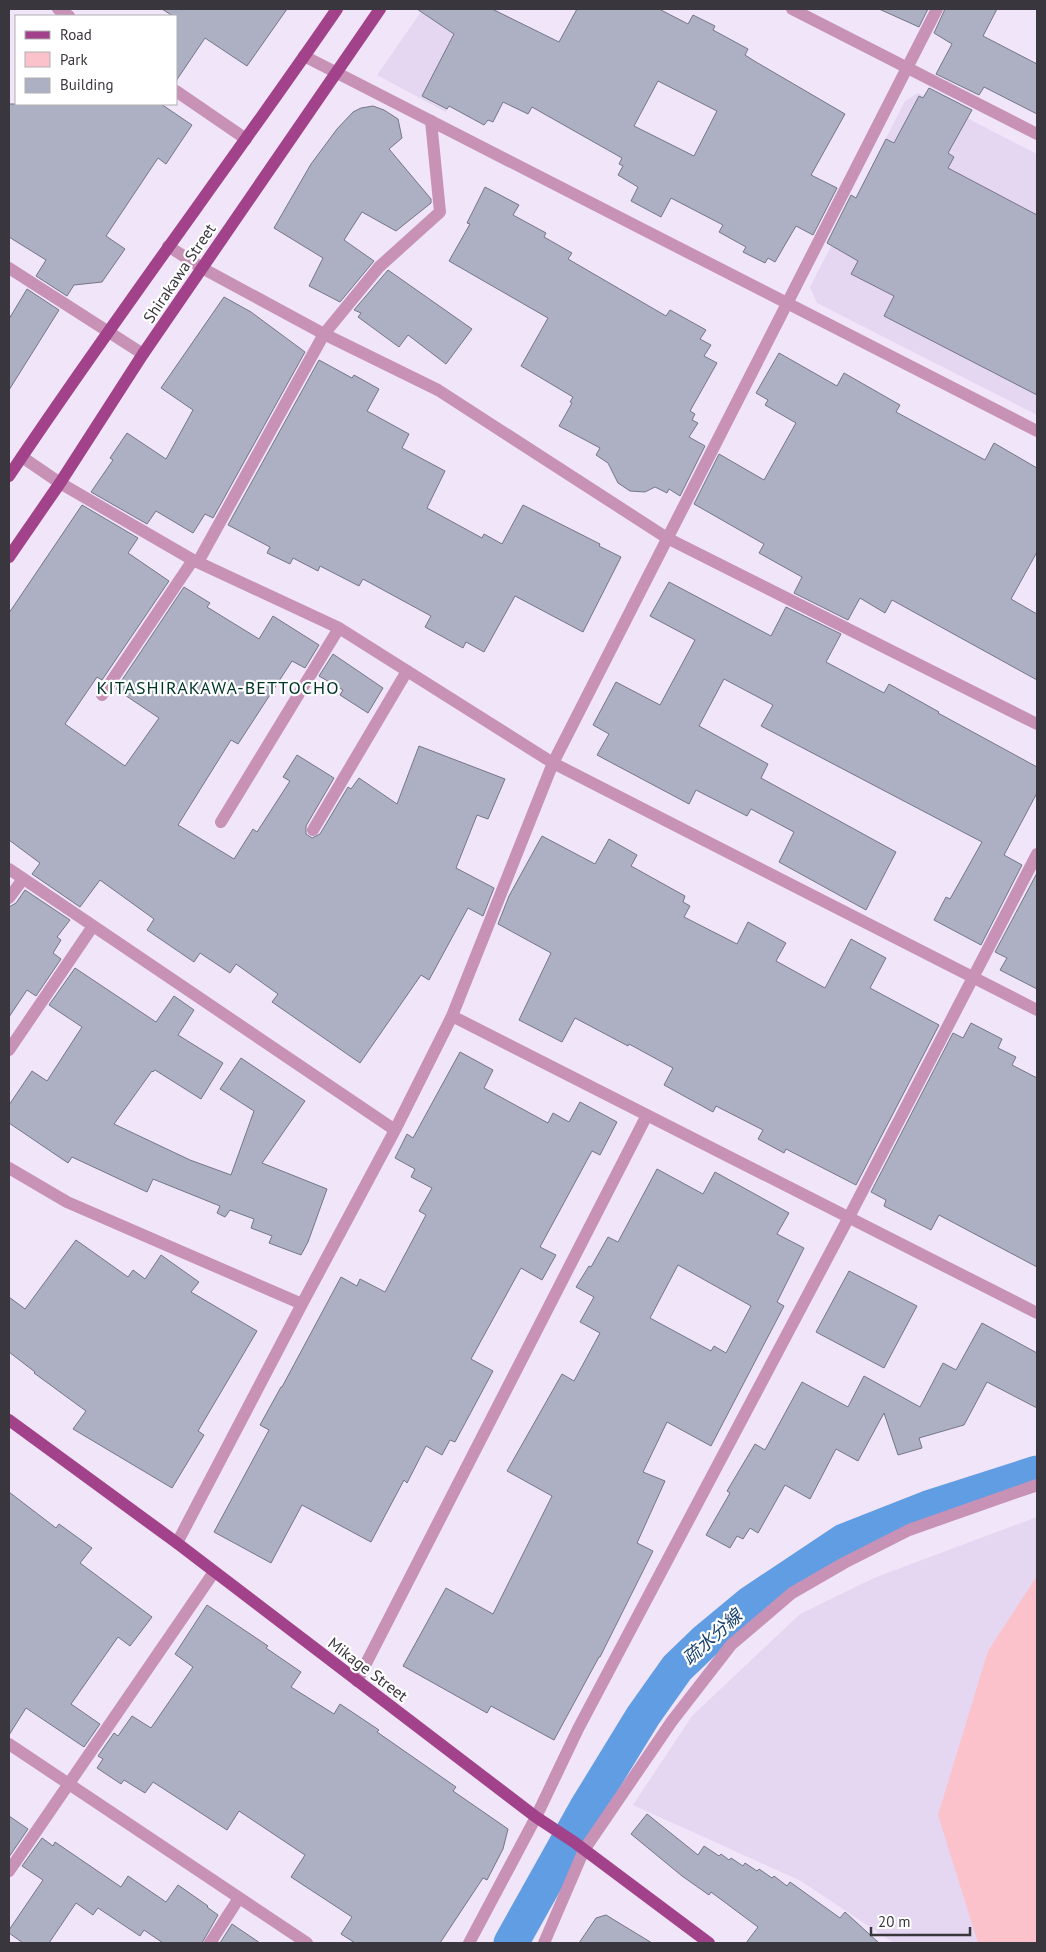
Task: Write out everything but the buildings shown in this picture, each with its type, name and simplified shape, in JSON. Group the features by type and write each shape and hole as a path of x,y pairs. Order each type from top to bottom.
{"main road":[{"name":"Shirakawa Street","path":"10,470 22,457 108,330 337,9"},
{"name":"Shirakawa Street","path":"9,557 60,483 143,354 380,9"},
{"name":"Mikage Street","path":"9,1420 176,1543 536,1817 579,1846 709,1943"}],"street":[{"path":"792,9 1037,134"},
{"path":"176,1543 395,1130 452,1016 553,763 937,9"},
{"path":"304,56 1037,431"},
{"path":"178,91 246,139"},
{"path":"102,695 196,561 324,334 379,267 440,212 431,121"},
{"path":"168,246 202,268 324,334 438,390 666,538 1037,724"},
{"path":"9,268 143,354"},
{"path":"22,457 60,483 196,561 339,628 553,763 1037,1010"},
{"path":"221,822 339,628"},
{"path":"313,830 408,672"},
{"path":"468,1943 536,1817 582,1720 850,1217 1037,854"},
{"path":"9,869 395,1130"},
{"path":"9,898 23,879"},
{"path":"9,1050 93,926"},
{"path":"452,1016 1037,1313"},
{"path":"357,1681 647,1115"},
{"path":"9,1168 67,1202 302,1304"},
{"path":"544,1943 579,1846 731,1645 792,1593 844,1563 908,1530 1037,1485"},
{"path":"9,1871 214,1572"},
{"path":"9,1744 307,1943"},
{"path":"210,1943 239,1898"}],"shaded area":[{"path":"423,9 500,9 446,112 377,75"},
{"path":"918,93 1037,154 1037,415 817,303 810,287 905,101"},
{"path":"1037,1517 1037,1943 894,1943 801,1881 633,1805 692,1716 800,1614 874,1578"}],"green space":[{"path":"1037,1576 1037,1943 978,1943 938,1815 988,1651"}],"waterway":[{"name":"疏水分線","path":"511,1943 586,1809 643,1716 677,1668 704,1642 751,1603 844,1541 928,1508 1037,1473"}],"district":[{"name":"KITASHIRAKAWA-BETTOCHO","path":"218,687"}]}
